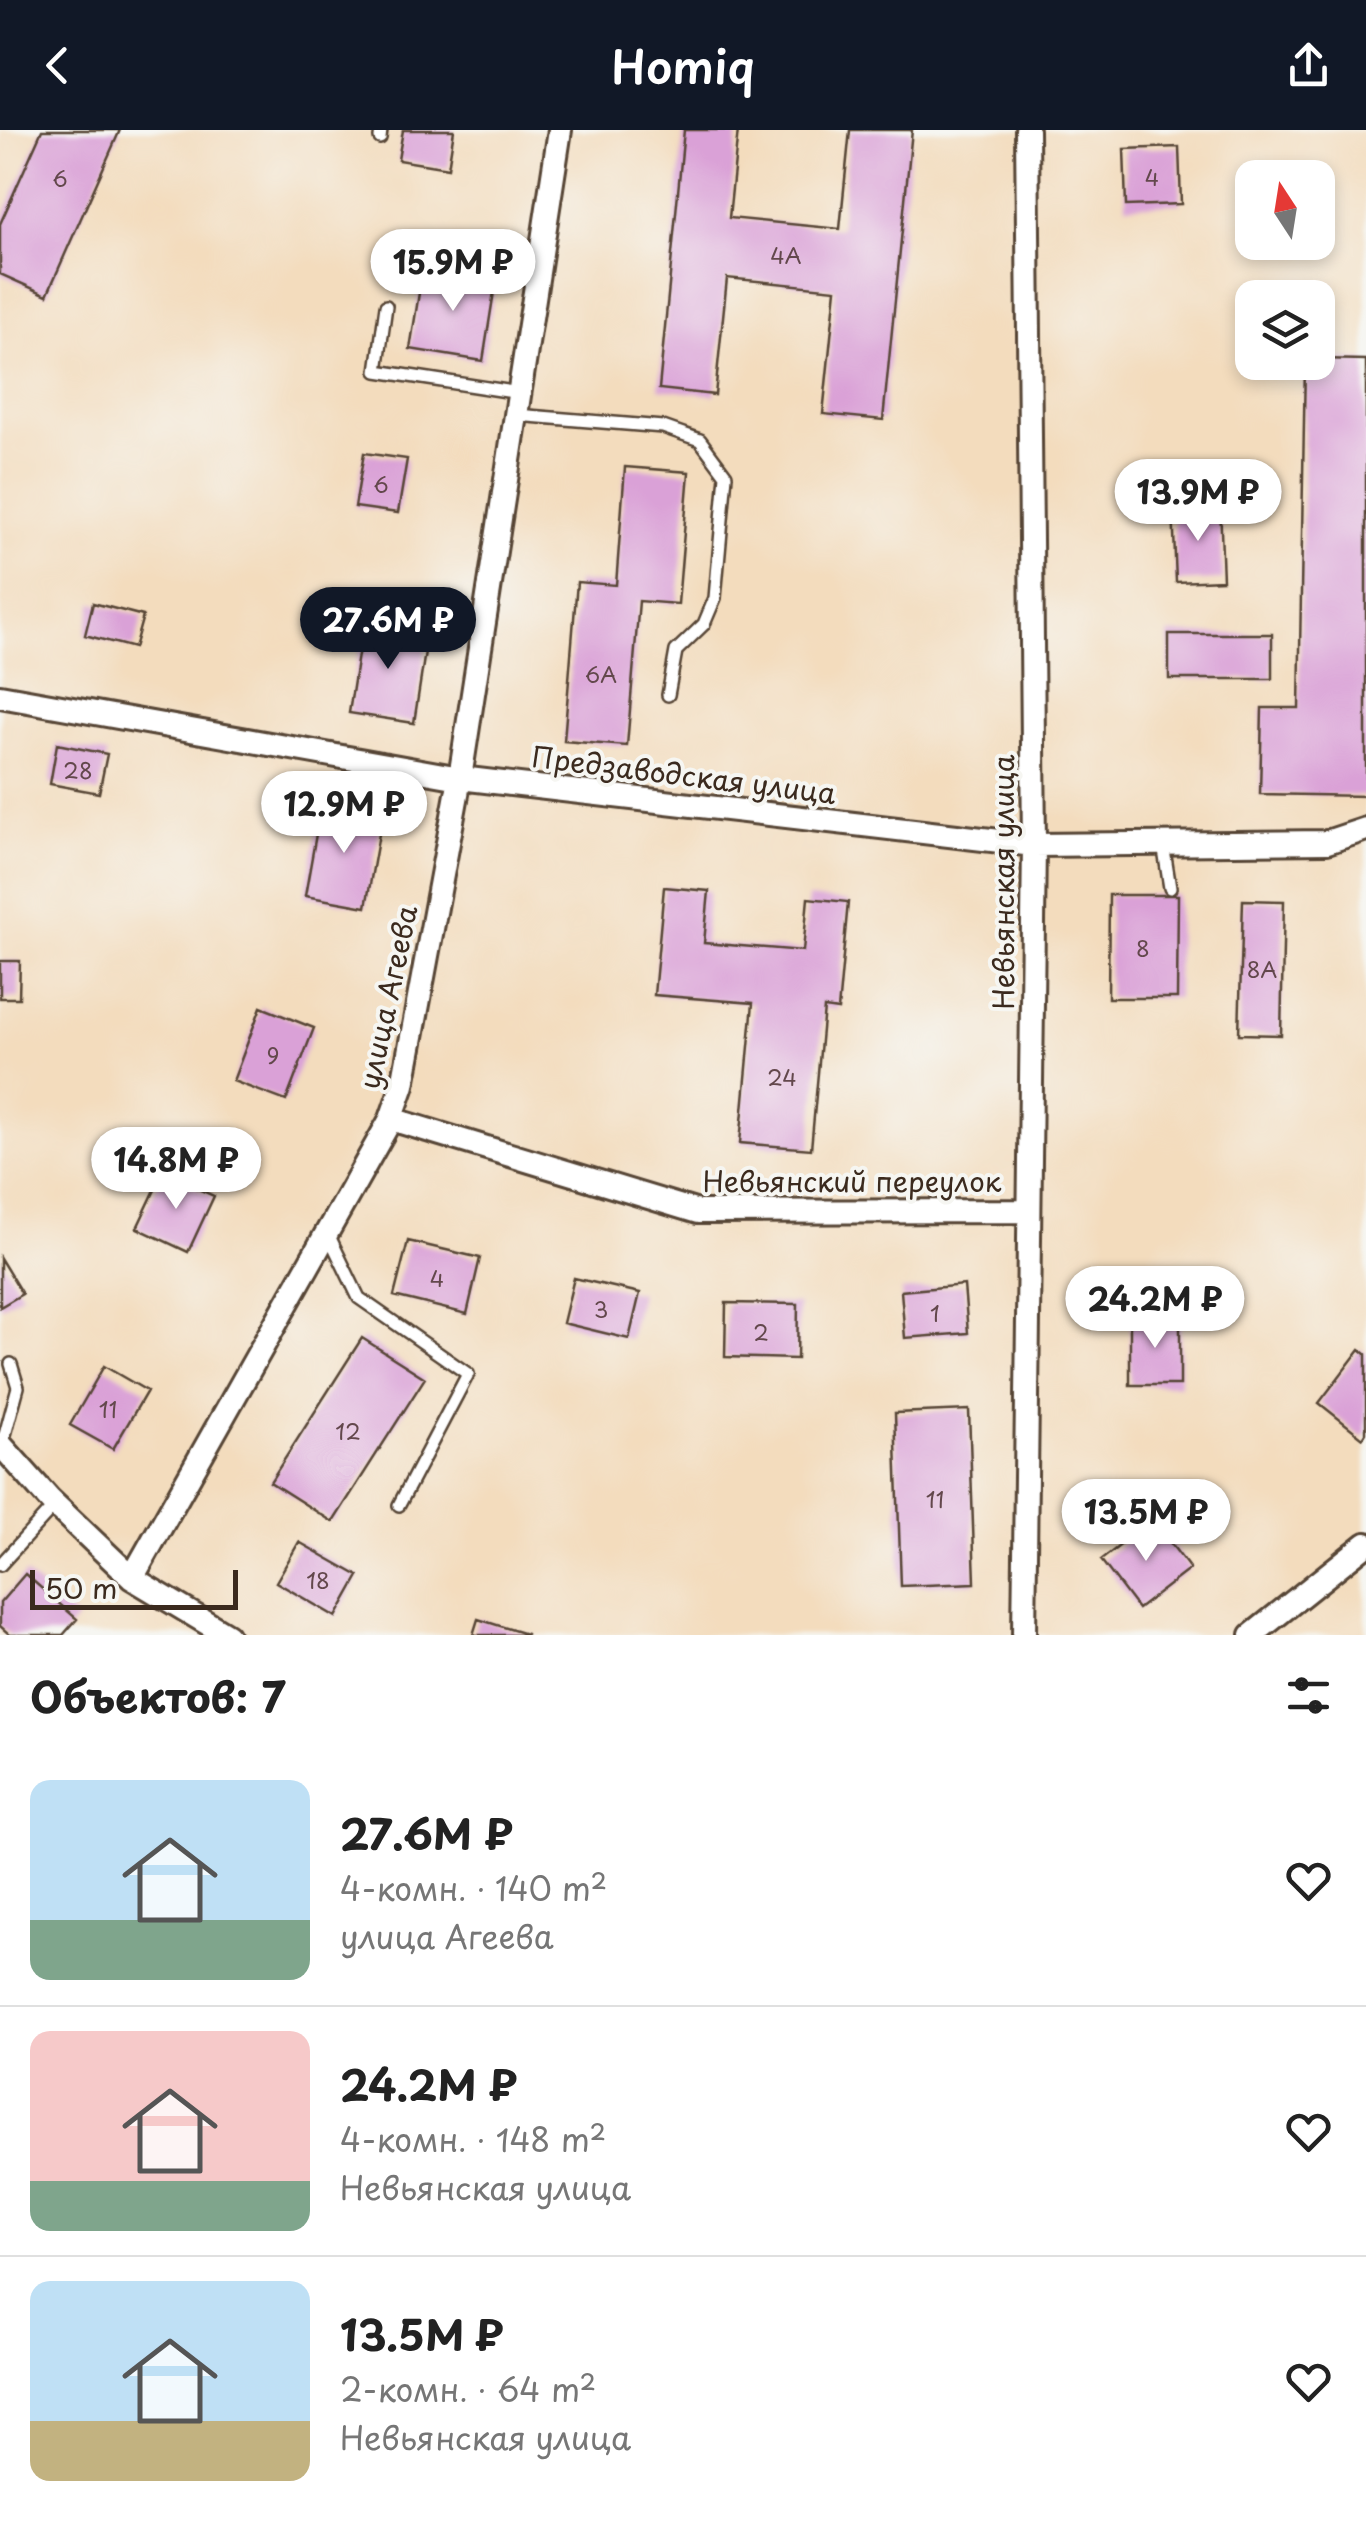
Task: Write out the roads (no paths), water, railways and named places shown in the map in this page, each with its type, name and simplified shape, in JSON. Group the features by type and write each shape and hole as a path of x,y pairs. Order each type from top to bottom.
{"street":[{"name":"улица Агеева","path":"132,1578 391,1119 404,1085 460,778 560,130"},
{"name":"Невьянская улица","path":"1024,1635 1034,844 1027,130"},
{"name":"Предзаводская улица","path":"0,696 460,778 1034,844 1328,842 1366,829"},
{"name":"Невьянский переулок","path":"391,1119 698,1212 1027,1210"},
{"path":"1,1445 55,1505 132,1578 227,1635"},
{"path":"1252,1635 1364,1550"}],"lane":[{"path":"386,306 377,371 518,404 662,427 700,440 726,475 715,598 704,624 676,650 668,695"},
{"path":"1163,844 1170,888"},
{"path":"327,1232 358,1298 468,1374 399,1504"},
{"path":"1,1445 18,1387 11,1364"},
{"path":"0,1565 55,1505"}]}
